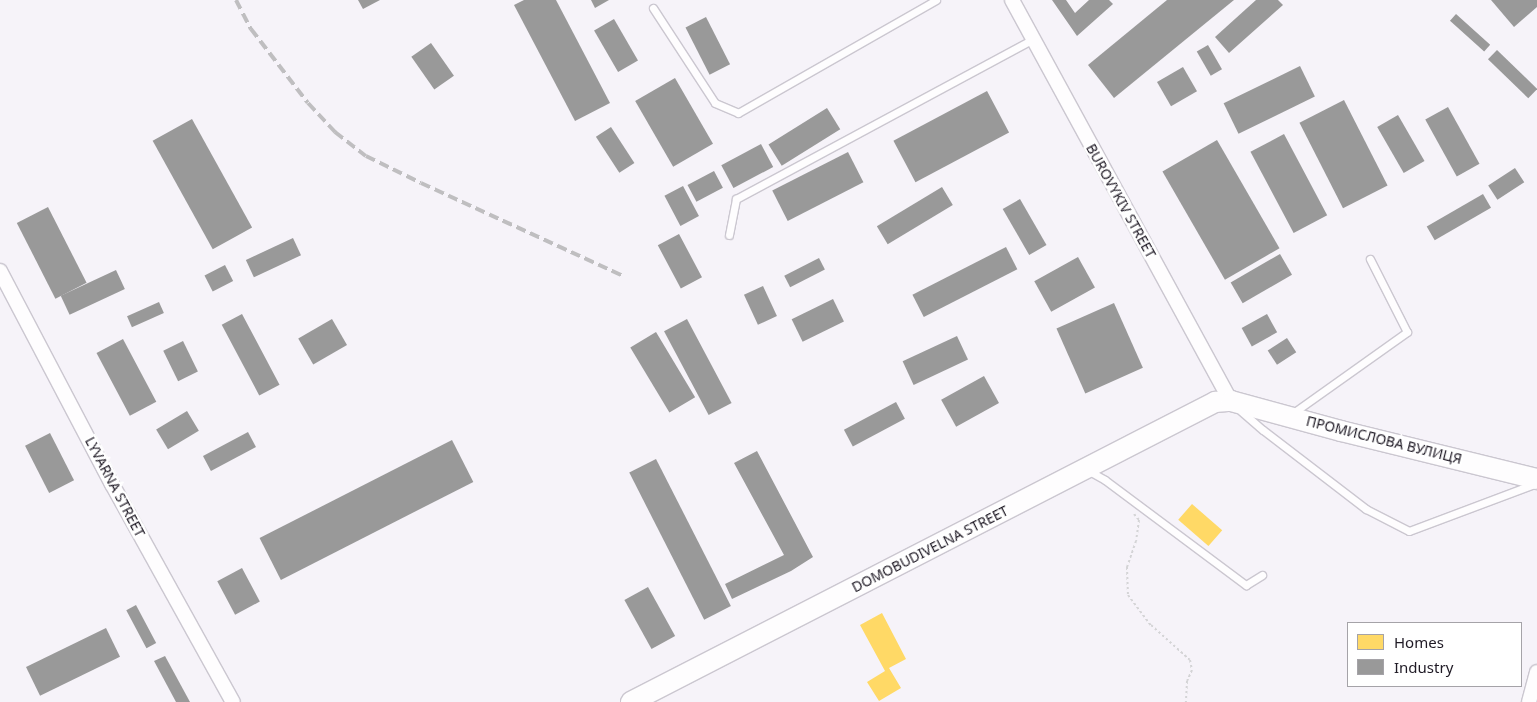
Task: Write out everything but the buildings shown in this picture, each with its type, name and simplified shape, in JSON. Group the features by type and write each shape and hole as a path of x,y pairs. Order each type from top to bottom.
{"street":[{"name":"BUROVYKIV STREET","path":"1012,0 1231,401"},
{"name":"LYVARNA STREET","path":"0,271 112,484 233,702"},
{"name":"ПРОМИСЛОВА ВУЛИЦЯ","path":"1231,401 1537,481"},
{"name":"DOMOBUDIVELNA STREET","path":"630,702 1086,470 1195,411 1215,402 1231,401"},
{"path":"1529,702 1537,672"}],"lane":[{"path":"653,8 715,104 738,113 936,0"},
{"path":"729,235 736,199 1033,39"},
{"path":"1288,416 1407,332 1370,259"},
{"path":"1231,401 1263,430 1366,509 1409,531 1537,481"},
{"path":"1086,470 1106,480 1246,585 1262,575"}],"path":[{"path":"1130,508 1139,520 1136,541 1127,567 1128,595 1151,625 1190,660 1192,670 1187,681 1186,702"}],"railway":[{"path":"236,0 251,29 308,103 335,132 366,156 623,276"}]}
